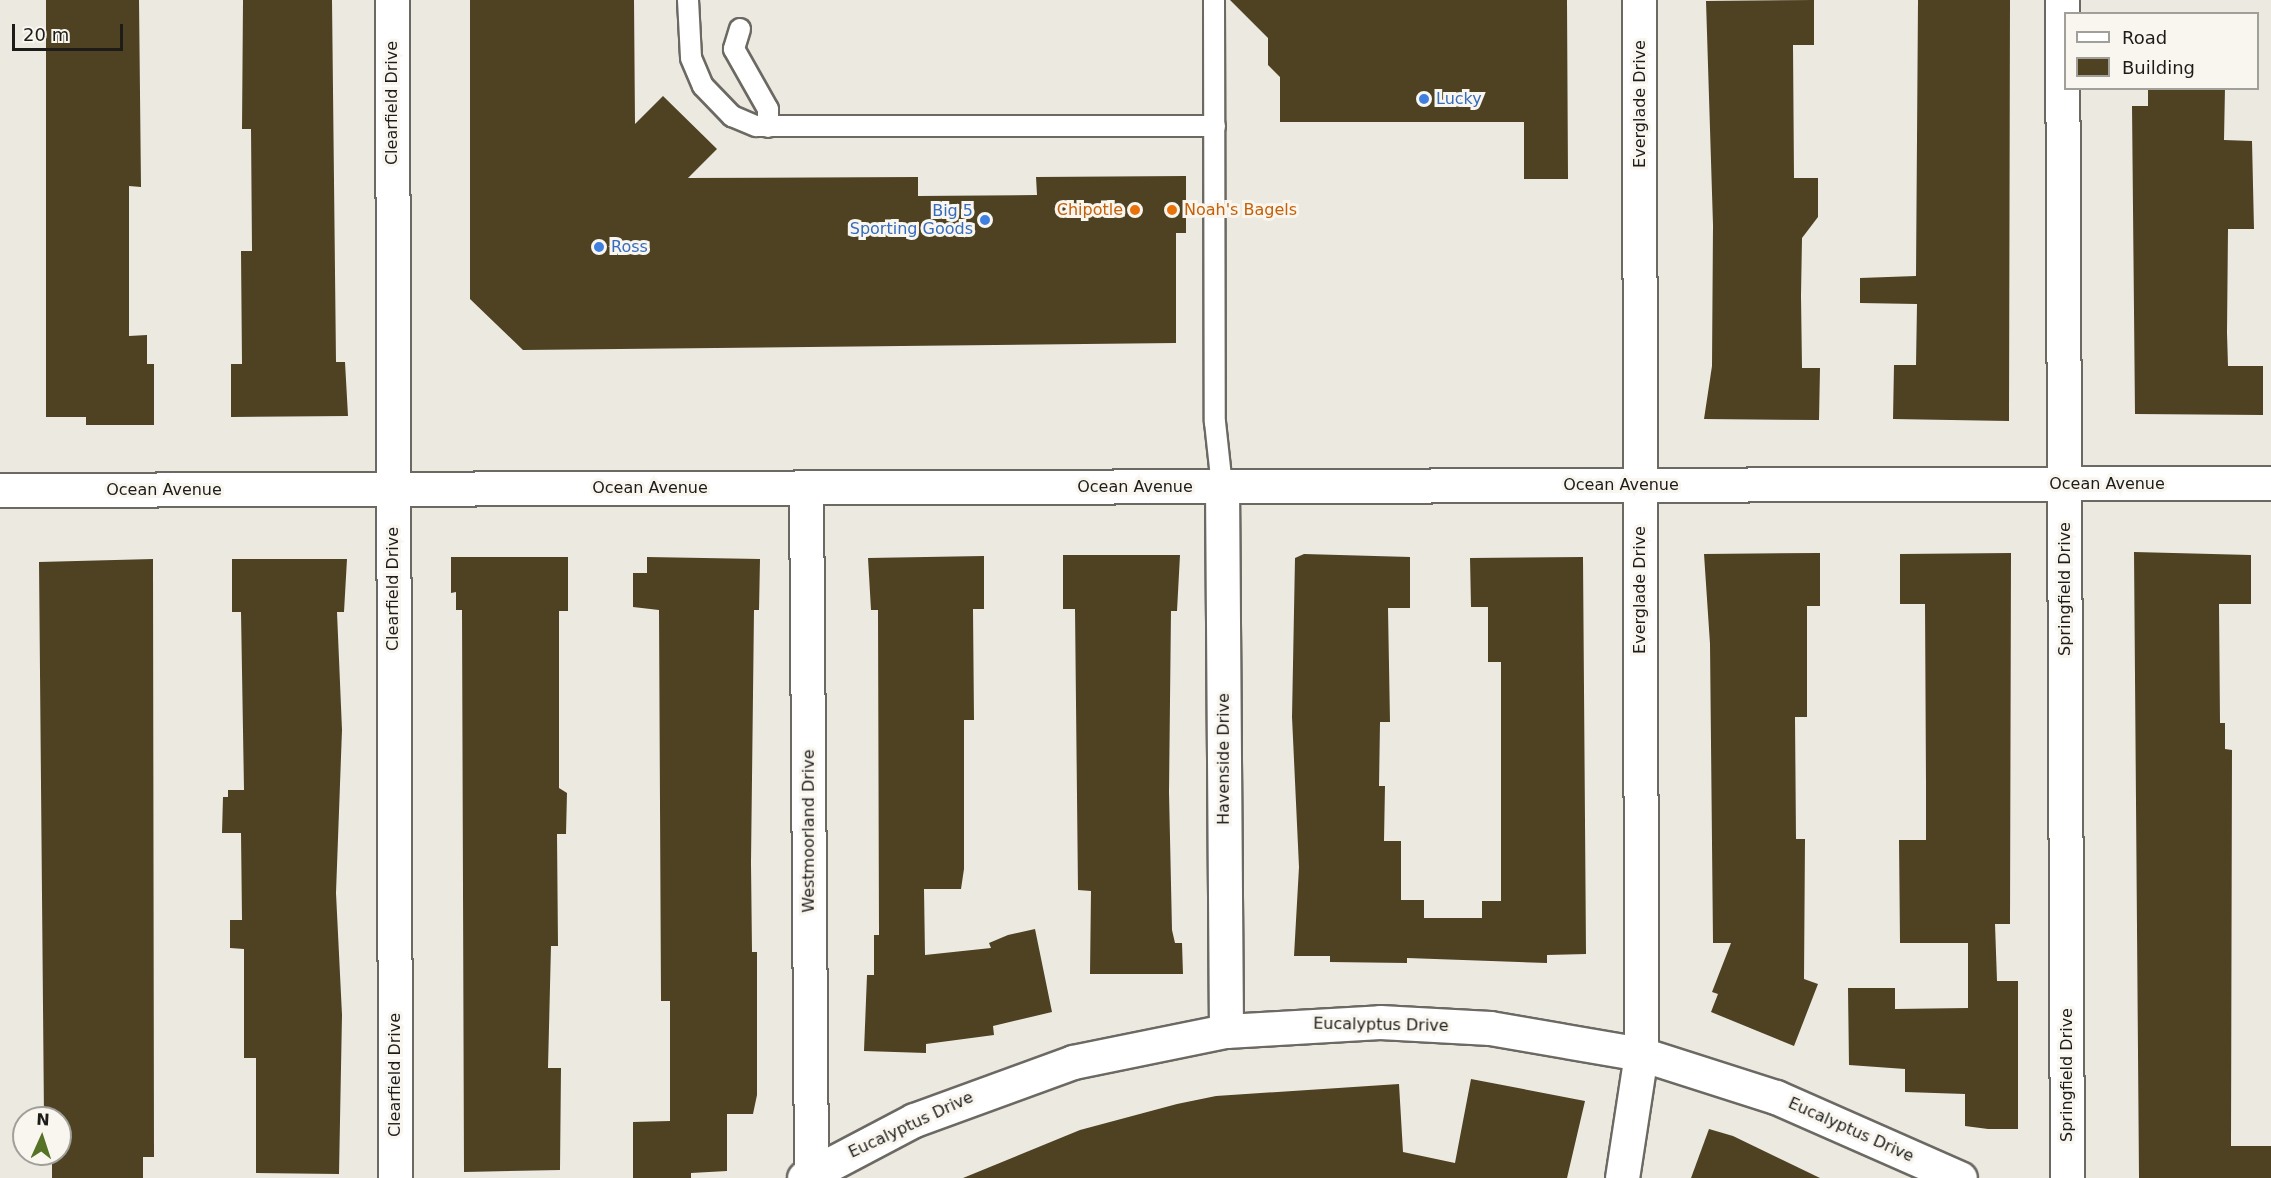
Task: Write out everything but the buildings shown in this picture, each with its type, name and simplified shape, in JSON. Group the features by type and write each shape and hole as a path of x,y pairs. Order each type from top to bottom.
{"street":[{"name":"Clearfield Drive","path":"392,0 395,1178"},
{"name":"Everglade Drive","path":"1622,1178 1641,1054 1640,0"},
{"name":"Springfield Drive","path":"2062,0 2067,1178"},
{"name":"Ocean Avenue","path":"0,490 2271,483"},
{"name":"Havenside Drive","path":"1222,486 1226,1031"},
{"name":"Westmoorland Drive","path":"806,488 807,1176"},
{"name":"Eucalyptus Drive","path":"807,1176 914,1120 1020,1078 1126,1048 1226,1031 1328,1022 1435,1024 1546,1036 1641,1054 1776,1097 1960,1178"}],"lane":[{"path":"688,0 691,58 703,86 732,116 768,127 1215,126"},
{"path":"1214,0 1215,422 1222,486"},
{"path":"741,28 735,49 768,109 768,127"}],"place":[{"name":"Lucky","path":"1424,99"},
{"name":"Chipotle","path":"1135,210"},
{"name":"Noah's Bagels","path":"1172,210"},
{"name":"Big 5 Sporting Goods","path":"985,220"},
{"name":"Ross","path":"599,247"}]}
